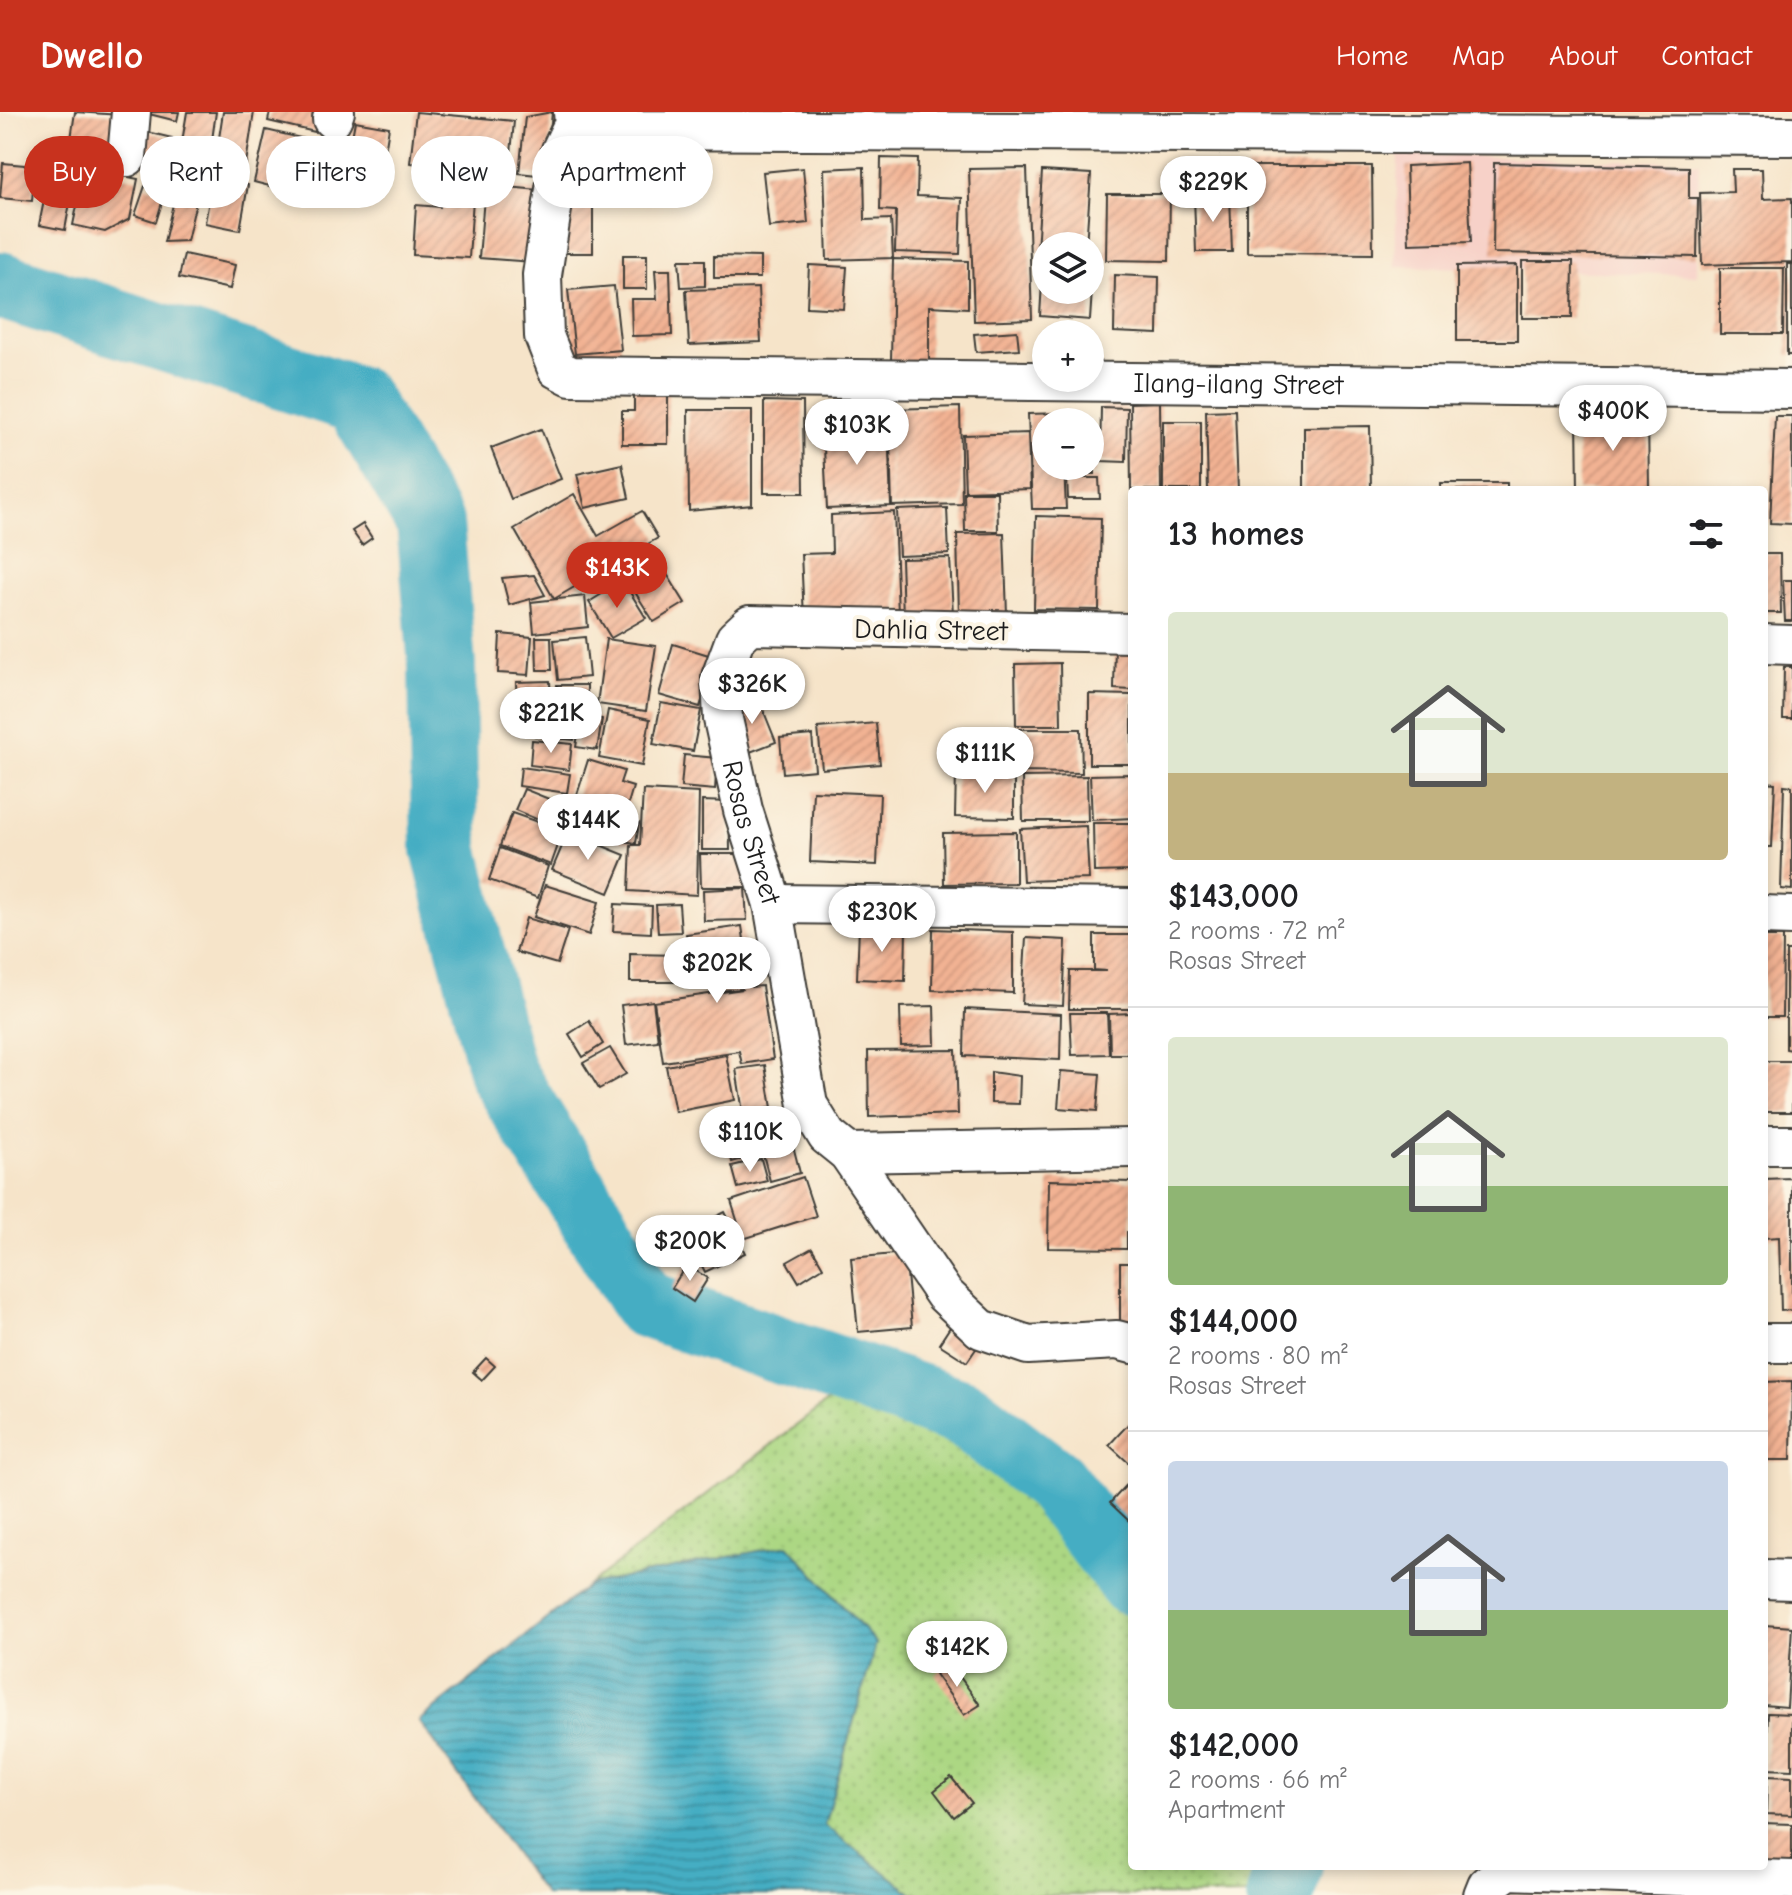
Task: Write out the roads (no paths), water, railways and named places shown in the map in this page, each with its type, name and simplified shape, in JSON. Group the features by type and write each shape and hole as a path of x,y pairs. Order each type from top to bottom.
{"street":[{"path":"127,157 131,112"},
{"path":"574,117 614,130 1792,136"},
{"name":"Ilang-ilang Street","path":"574,117 561,150 542,275 544,336 557,369 571,376 1792,389"},
{"name":"Dahlia Street","path":"735,639 750,625 1128,633"},
{"name":"Rosas Street","path":"735,639 721,677 723,719 743,810 773,904 808,1105 827,1136 848,1153 944,1294 981,1329 1028,1345 1117,1340 1128,1343"},
{"path":"1768,644 1792,645"},
{"path":"773,904 1128,908"},
{"path":"1768,915 1792,916"},
{"path":"1768,1145 1792,1145"},
{"path":"848,1153 1128,1148"},
{"path":"1768,1343 1792,1343"},
{"path":"1768,1579 1792,1580"},
{"path":"1483,1895 1487,1885 1508,1870 1792,1880"}],"water":[{"path":"788,1545 876,1643 824,1825 914,1895 545,1895 419,1721 589,1585"}],"waterway":[{"path":"0,285 357,400 430,523 442,666 445,849 502,1073 645,1304 964,1413 1054,1482 1128,1577"},
{"path":"1280,1895 1288,1870"}]}
